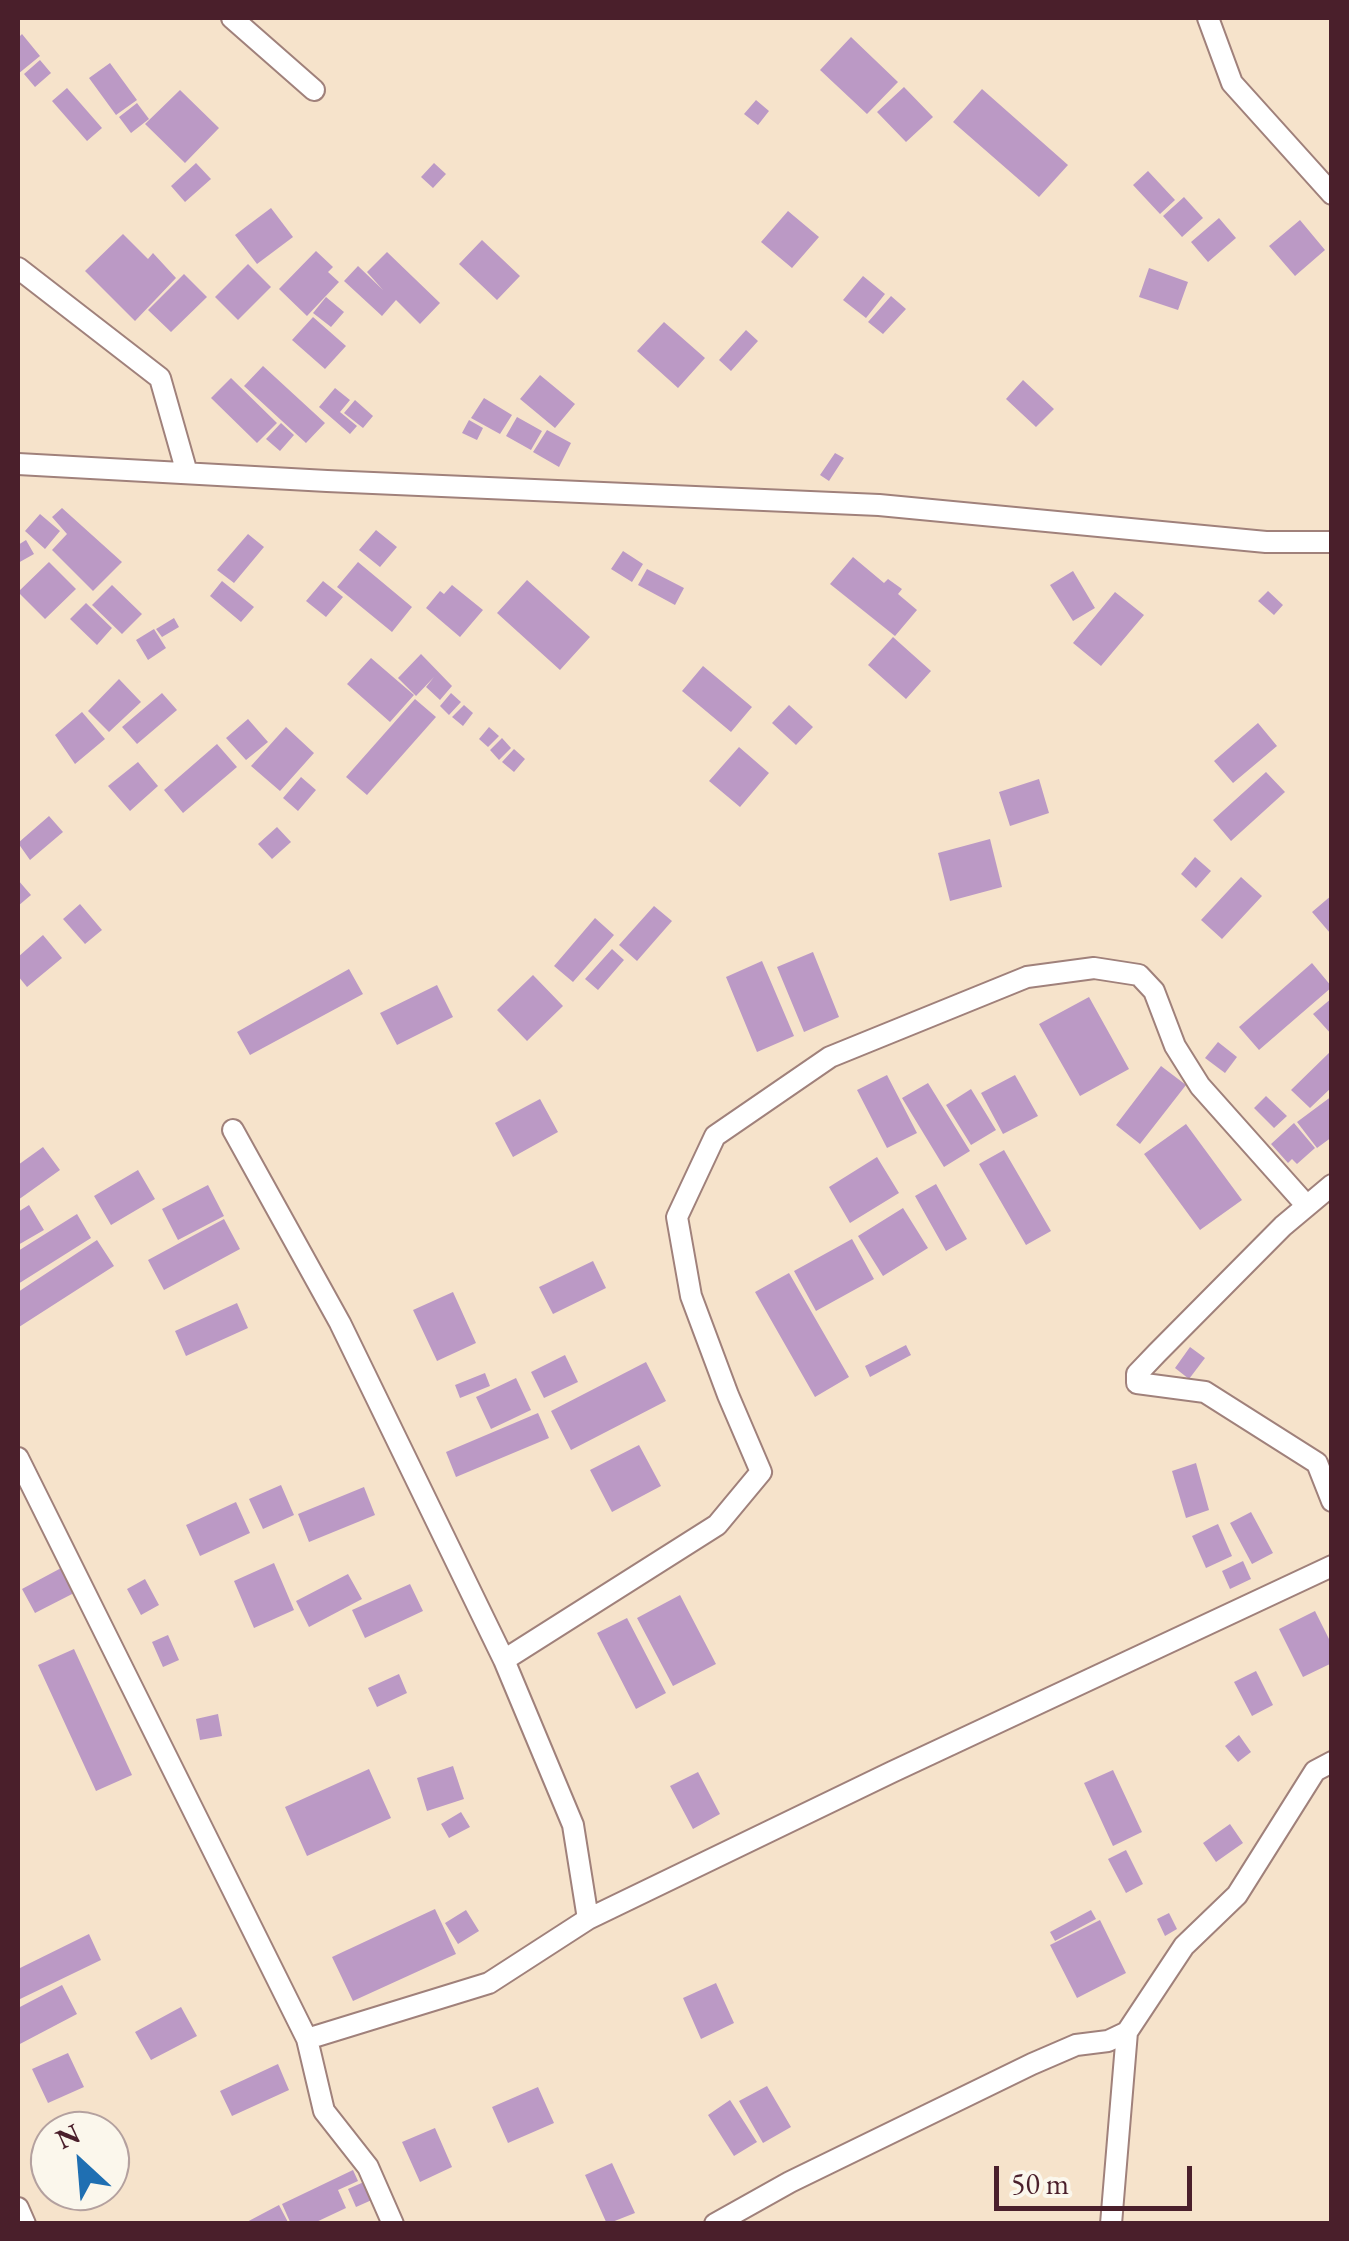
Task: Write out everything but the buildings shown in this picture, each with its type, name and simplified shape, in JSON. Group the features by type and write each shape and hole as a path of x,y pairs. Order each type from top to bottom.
{"street":[{"path":"232,18 314,90"},
{"path":"1208,18 1232,83 1332,194"},
{"path":"18,268 160,378 187,473"},
{"path":"18,464 879,505 1266,542 1332,542"},
{"path":"504,1660 717,1525 762,1472 728,1395 692,1296 676,1217 715,1136 830,1057 1027,977 1094,968 1140,975 1154,992 1176,1046 1200,1086 1306,1206"},
{"path":"234,1130 340,1323 504,1660 573,1825 588,1920"},
{"path":"1332,1185 1306,1206 1137,1374 1137,1383 1205,1392 1317,1463 1332,1501"},
{"path":"18,1458 306,2039 324,2110 368,2166 394,2224"},
{"path":"306,2039 489,1983 588,1920 892,1772 1332,1566"},
{"path":"1111,2224 1127,2032 1184,1946 1236,1894 1315,1771 1332,1762"},
{"path":"714,2224 1004,2077 1076,2045 1108,2041 1127,2032"},
{"path":"18,2208 25,2224"}]}
